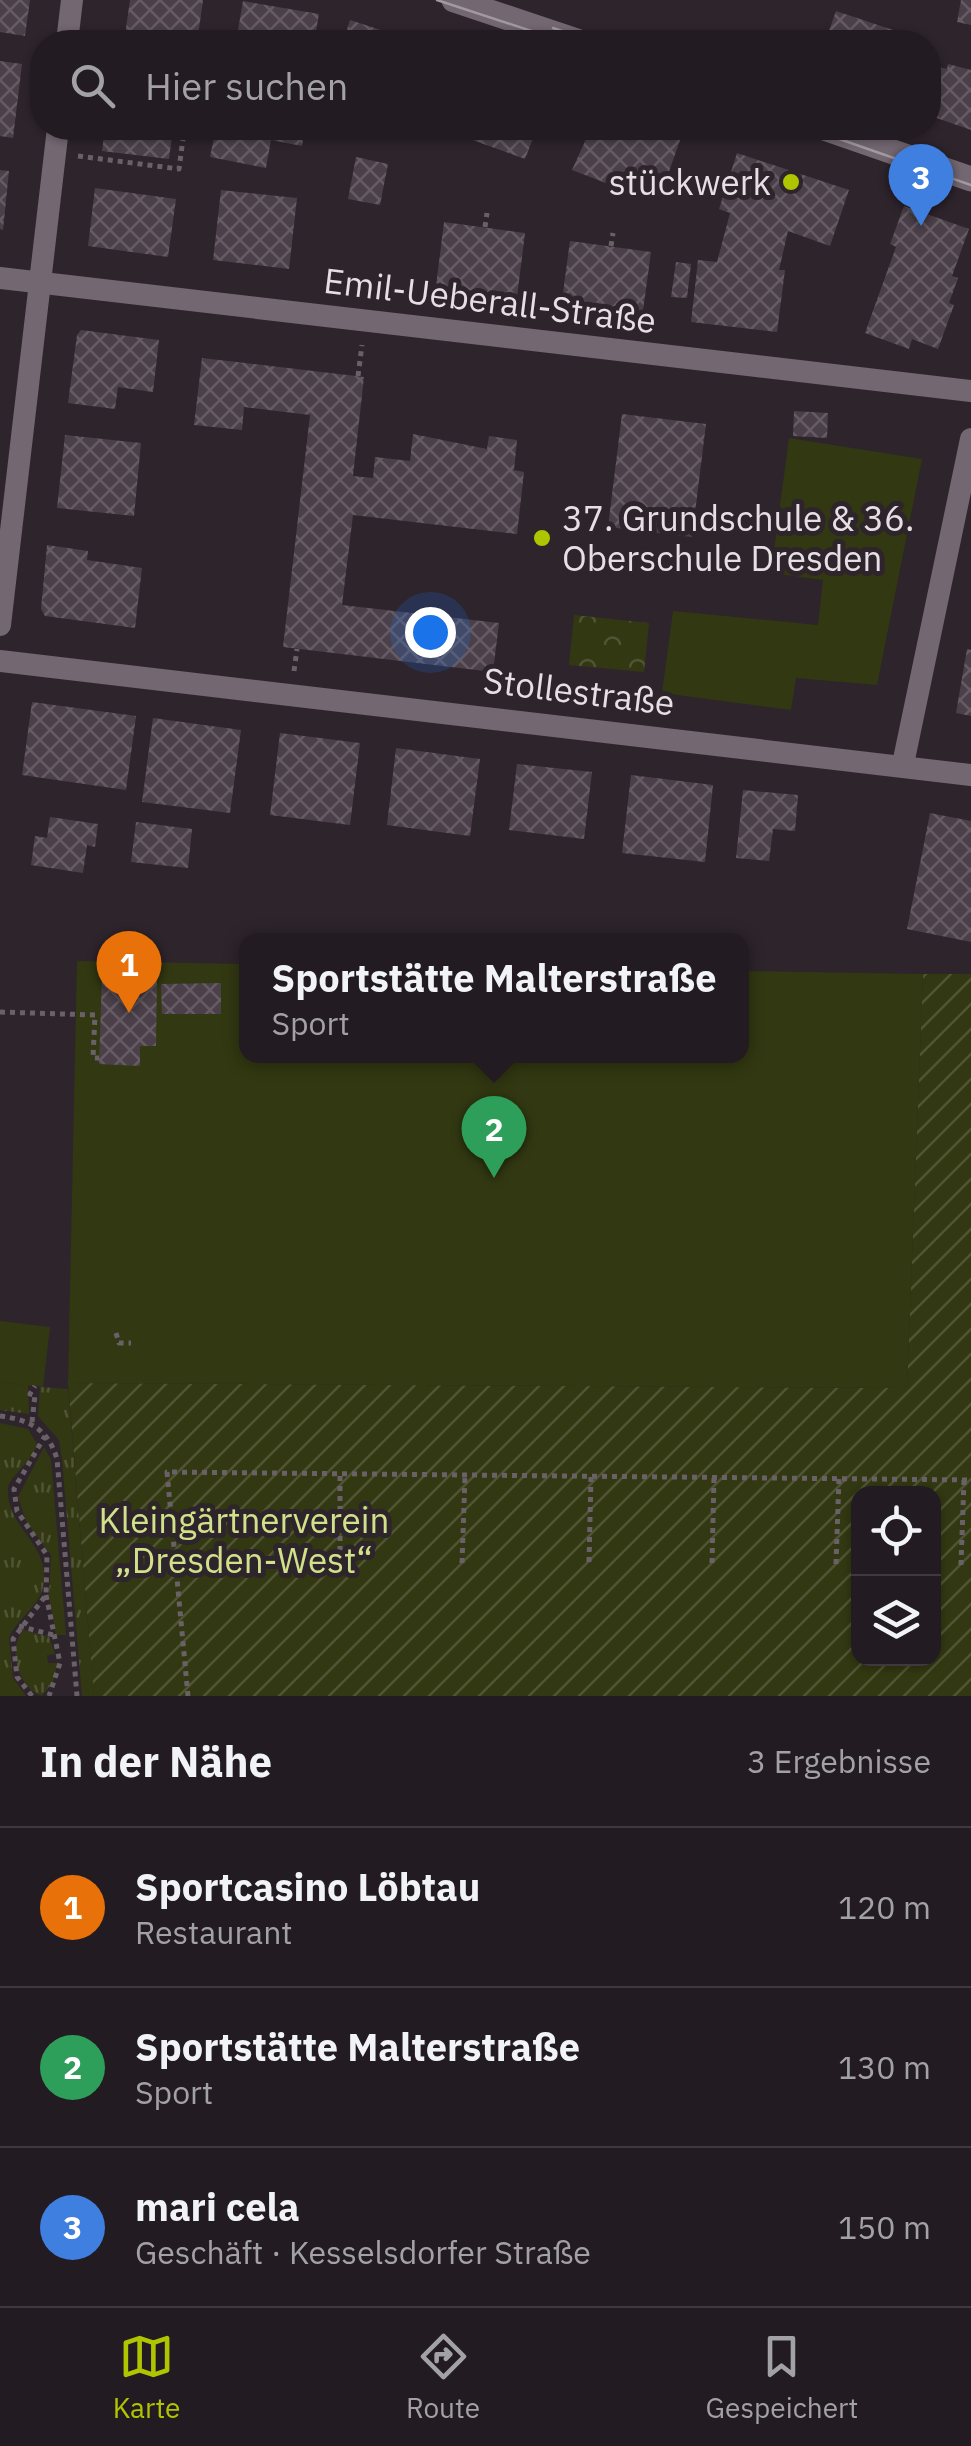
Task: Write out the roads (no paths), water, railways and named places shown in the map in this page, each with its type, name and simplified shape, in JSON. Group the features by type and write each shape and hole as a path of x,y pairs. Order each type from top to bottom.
{"street":[{"path":"69,30 72,0"},
{"path":"454,0 544,30"},
{"path":"0,625 57,140"},
{"path":"859,140 971,179"},
{"name":"Emil-Ueberall-Straße","path":"0,278 971,391"},
{"path":"903,764 971,439"},
{"name":"Stollestraße","path":"0,661 971,775"}],"tram line":[{"path":"437,0 528,30"},
{"path":"553,28 559,30"},
{"path":"842,140 971,185"}],"place":[{"name":"stückwerk","path":"791,182"},
{"name":"mari cela","path":"921,226"},
{"name":"37. Grundschule & 36. Oberschule Dresden","path":"542,538"},
{"name":"Sportcasino Löbtau","path":"129,1013"},
{"name":"Sportstätte Malterstraße","path":"494,1178"}],"park label":[{"name":"Kleingärtnerverein „Dresden-West“","path":"244,1540"}]}
